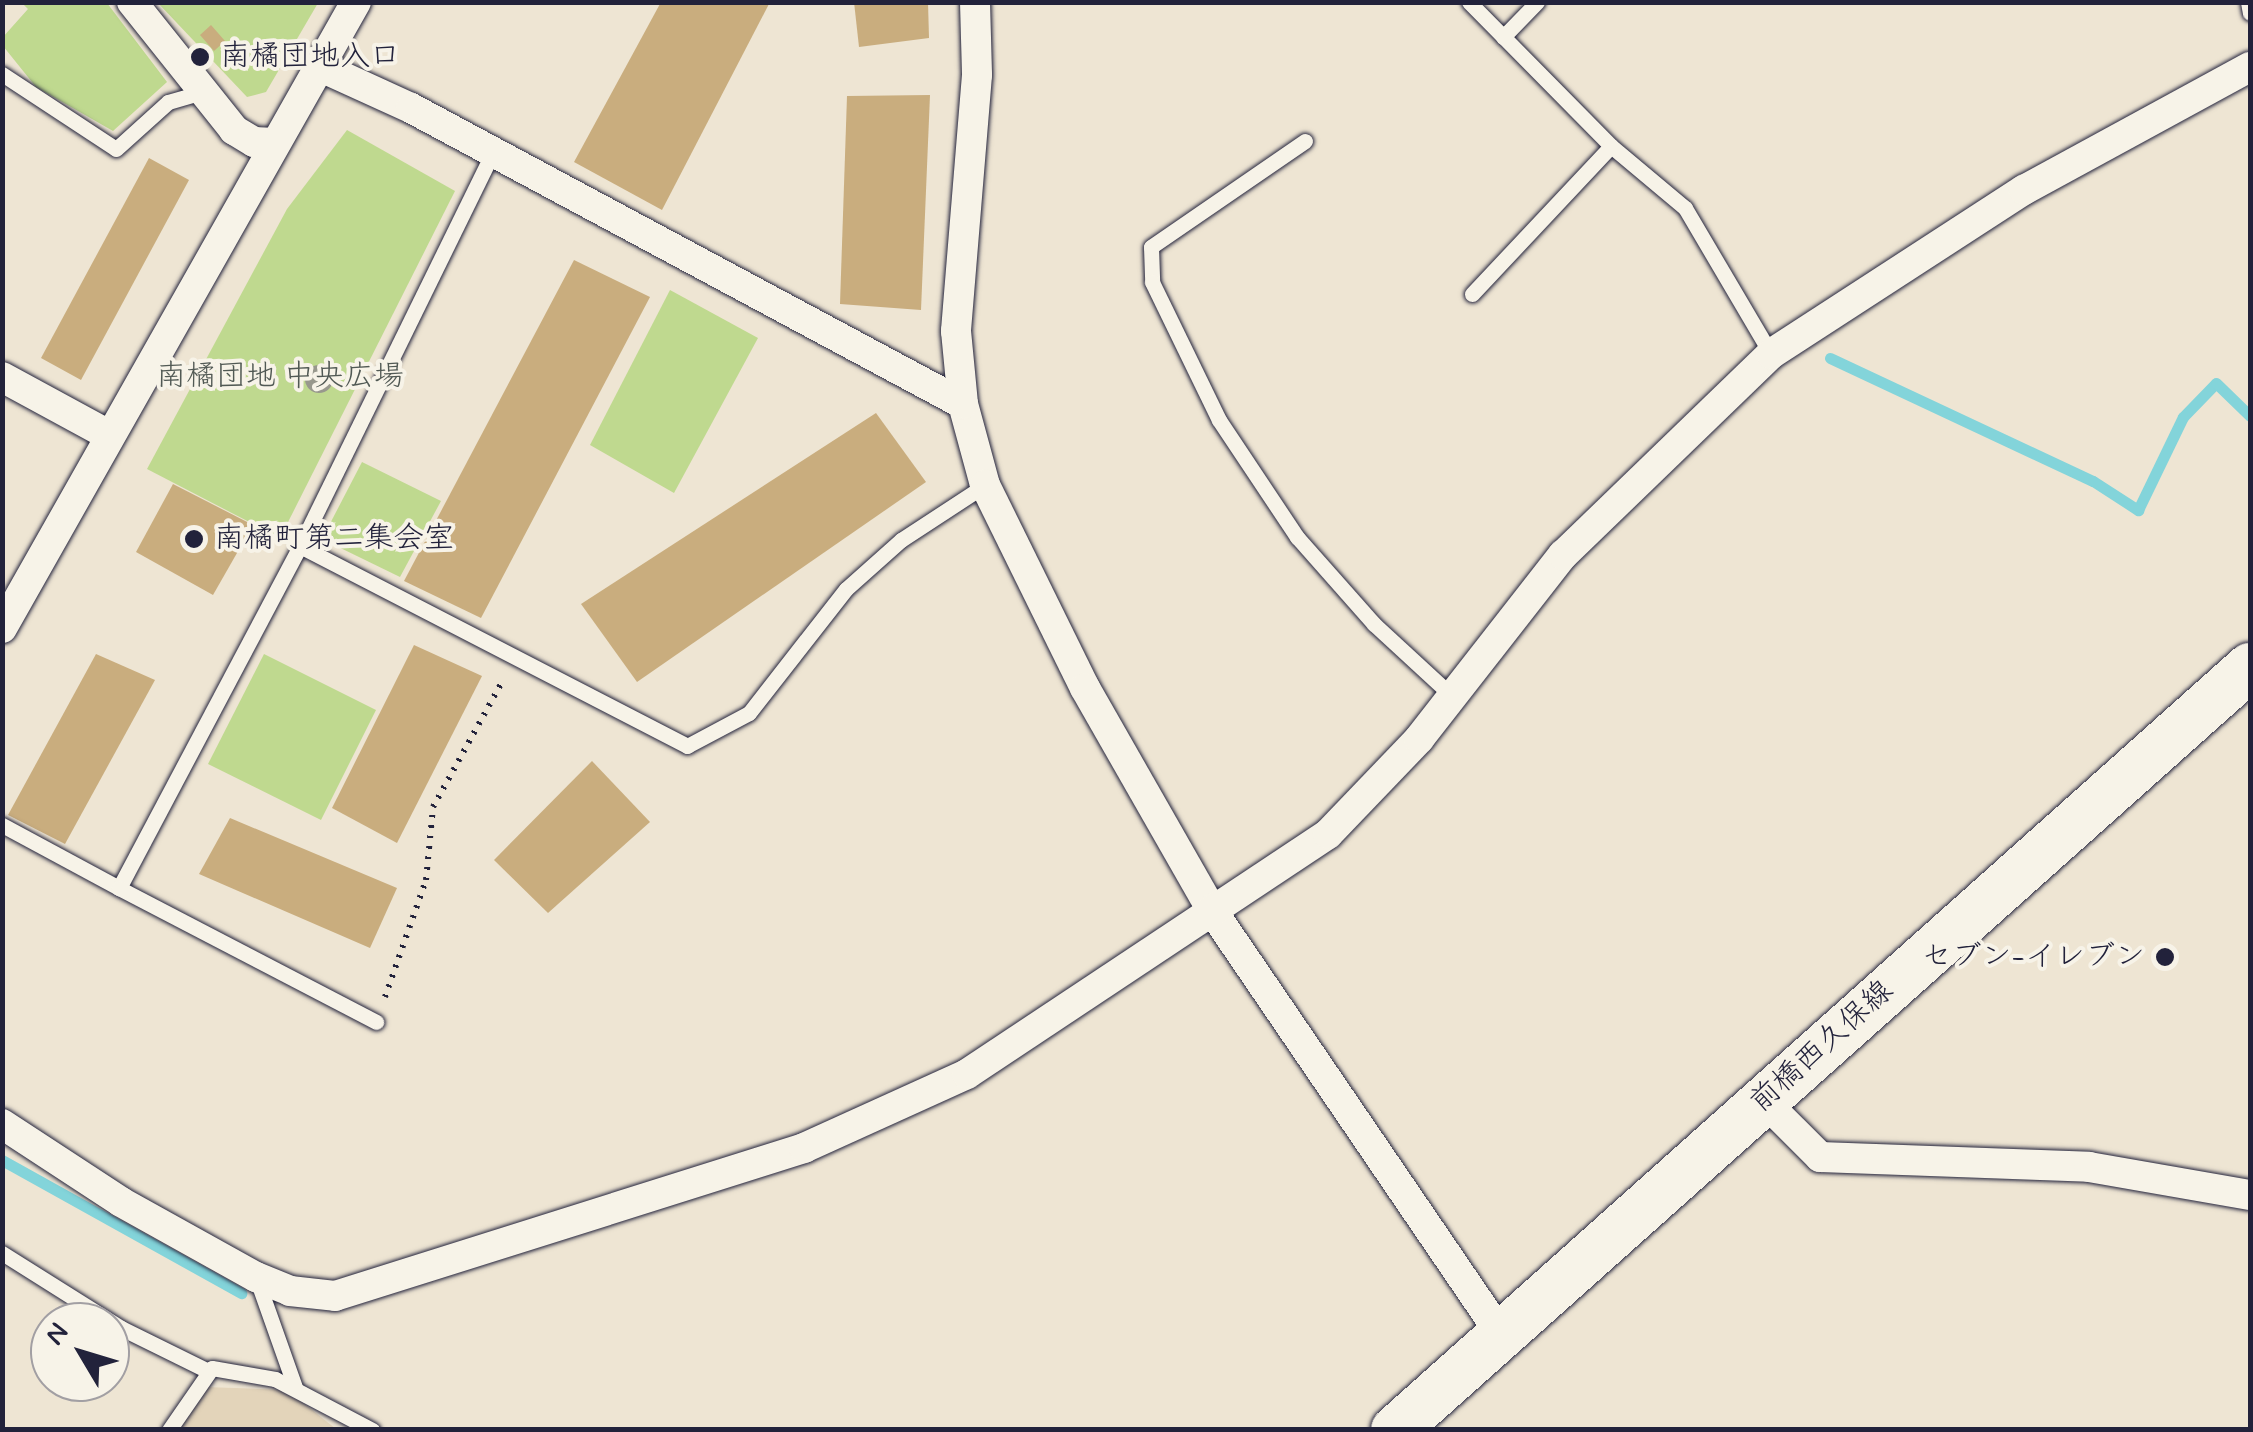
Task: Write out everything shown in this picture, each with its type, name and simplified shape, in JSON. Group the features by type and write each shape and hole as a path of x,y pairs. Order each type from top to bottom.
{"main road":[{"name":"前橋西久保線","path":"1395,1430 2250,666"}],"street":[{"path":"132,2 200,93 234,130 254,142 275,143"},
{"path":"5,618 356,2"},
{"path":"975,2 974,132 956,331 962,404 985,486 1086,688 1211,909 1500,1334"},
{"path":"321,66 493,152 962,404"},
{"path":"2,1124 120,1202 256,1277 290,1290 335,1296 804,1148 967,1074 1328,834 1419,739 1562,554 1771,354 2024,190 2250,67"},
{"path":"2,377 108,435"},
{"path":"1764,1101 1820,1157 2089,1167 2250,1195"}],"lane":[{"path":"1468,2 1612,146 1685,208 1771,354"},
{"path":"1503,37 1538,2"},
{"path":"2248,2 2250,13"},
{"path":"2,74 30,98 116,149 168,102 200,93"},
{"path":"1305,141 1151,248 1152,282 1219,420 1297,538 1374,624 1451,695"},
{"path":"1472,294 1612,146"},
{"path":"120,888 300,546 493,152"},
{"path":"300,546 688,746 750,712 846,589 901,540 985,486"},
{"path":"2,825 376,1022"},
{"path":"2,1254 121,1328 206,1370 295,1388 372,1430"},
{"path":"256,1277 295,1388"},
{"path":"168,1430 206,1370"}],"path":[{"path":"376,1022 426,880 433,807 516,657"}],"shaded area":[{"path":"205,1387 287,1390 336,1429 178,1430"}],"green space":[{"path":"22,3 107,3 167,82 113,131 36,87 3,46 3,37 28,9"},
{"path":"158,3 318,3 266,92 247,97"},
{"name":"南橘団地 中央広場","path":"347,130 455,191 280,538 147,469 287,209"},
{"path":"670,290 758,338 674,493 590,445"},
{"path":"362,462 441,501 400,577 322,539"},
{"path":"264,654 376,710 321,820 208,764"}],"building":[{"path":"661,2 770,2 662,210 574,162"},
{"path":"854,2 928,2 929,38 859,47"},
{"path":"211,25 225,41 214,51 200,35"},
{"path":"930,95 921,310 840,304 847,96"},
{"path":"149,158 189,180 81,380 41,358"},
{"path":"574,260 650,297 481,618 404,581"},
{"path":"876,413 926,482 637,682 581,604"},
{"name":"南橘町第二集会室","path":"173,484 253,525 213,595 136,552"},
{"path":"414,645 482,676 397,843 332,808"},
{"path":"96,654 155,680 65,844 8,815"},
{"path":"592,761 650,822 548,913 494,860"},
{"path":"230,818 397,888 370,948 199,874"}],"waterway":[{"path":"1830,358 2093,481 2138,510 2183,417 2216,383 2250,416"},
{"path":"2,1160 241,1293"}],"place":[{"name":"南橘団地入口","path":"200,57"},
{"name":"南橘町第二集会室","path":"194,539"},
{"name":"セブン-イレブン","path":"2165,957"}]}
